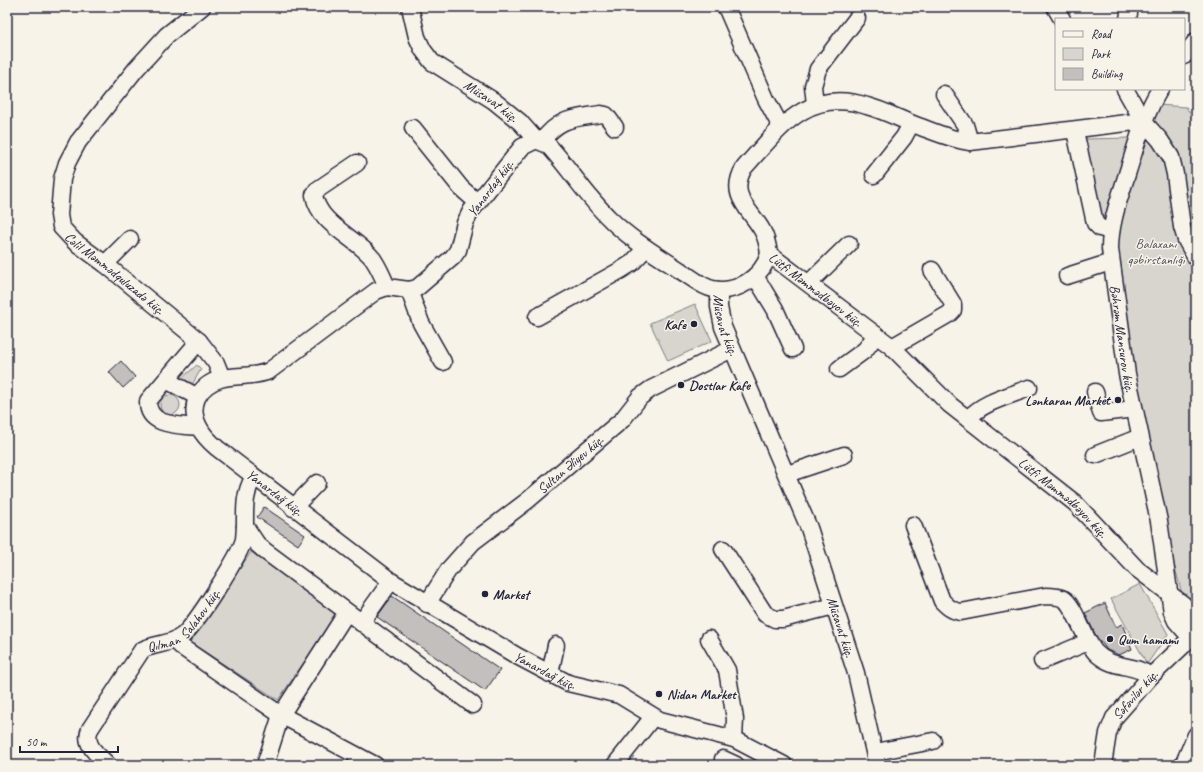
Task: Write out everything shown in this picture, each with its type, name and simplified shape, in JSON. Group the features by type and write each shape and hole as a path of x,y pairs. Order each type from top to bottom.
{"street":[{"name":"Cəlil Məmmədquluzadə küç.","path":"202,7 167,35 136,68 78,142 67,163 62,179 60,197 61,227 75,242 105,264 199,341 216,363 222,378"},
{"name":"Müsavat küç.","path":"410,7 417,37 423,50 432,62 494,101 520,122 539,141 555,153 610,220 646,248 703,285 719,290 720,317 732,349 809,528 856,673 876,758"},
{"path":"726,7 766,99 781,127"},
{"path":"1055,7 1061,18"},
{"path":"1128,18 1130,7"},
{"path":"815,104 813,86 818,69 858,18"},
{"path":"1185,55 1196,41"},
{"path":"1126,90 1143,121 1160,140 1171,157 1175,174 1182,227 1186,240 1196,258"},
{"name":"Bəhrəm Mansurov küç.","path":"1159,90 1143,121 1115,212 1111,231 1112,262 1124,354 1140,437 1159,521 1170,593"},
{"path":"944,94 965,125 970,142"},
{"name":"Lütfi Məmmədbəyov küç.","path":"1143,121 1075,131 970,142 961,141 912,124 855,102 842,100 815,104 794,116 781,127 744,168 738,183 740,197 763,231 769,254 892,347 937,394 1075,503 1137,569 1170,593 1186,608 1194,641"},
{"name":"Yanardağ küç.","path":"409,290 423,284 453,257 458,250 468,216 477,202 522,146 539,141 565,120 601,114 606,115 615,127"},
{"path":"874,175 904,137 912,124"},
{"path":"413,128 461,188 477,202"},
{"path":"1075,131 1096,223 1100,228 1111,231"},
{"path":"357,163 317,190 314,195 315,202 323,215 373,259 387,287"},
{"path":"105,264 130,238"},
{"path":"809,283 849,244"},
{"path":"537,317 621,270 632,263 646,248"},
{"path":"719,290 738,287 755,276 766,263 769,254"},
{"path":"1067,276 1112,262"},
{"path":"892,347 949,314 953,310 953,304 932,270"},
{"path":"755,276 775,309 793,349"},
{"path":"199,341 148,402 148,409 152,417 170,424 198,427 194,413 196,396 207,385 222,378 256,375 269,371 367,296 387,287 409,290 421,323 443,362"},
{"path":"839,369 865,350 876,334"},
{"name":"Sultan Əliyev küç.","path":"427,604 449,569 473,542 527,501 622,420 640,397 651,389 732,349"},
{"path":"166,380 196,396"},
{"path":"968,419 974,412 1029,388"},
{"path":"1095,392 1101,412 1134,408"},
{"name":"Yanardağ küç.","path":"198,427 217,448 253,478 391,581 427,604 568,683 619,695 653,717 667,723 734,740 784,765"},
{"path":"1095,455 1140,437"},
{"path":"787,474 844,455"},
{"name":"Qılman Salahov küç.","path":"108,765 89,743 88,733 90,729 142,650 148,646 175,640 190,628 232,564 242,547 245,526 246,494 253,478"},
{"path":"293,508 317,483"},
{"path":"913,525 942,600 954,611 962,612 1046,596 1055,596 1069,603 1088,642 1095,651 1109,662 1123,668 1141,670 1151,676"},
{"path":"245,526 257,544 473,705"},
{"path":"723,549 765,614 774,619 783,619 834,606"},
{"path":"361,623 391,581"},
{"path":"265,765 282,715 347,612"},
{"path":"709,639 727,670 735,719 734,740"},
{"path":"175,640 183,648 282,715 375,765"},
{"name":"Səfəvilər küç.","path":"1103,765 1112,722 1151,676 1194,641"},
{"path":"1042,661 1088,642"},
{"path":"550,674 556,645"},
{"path":"615,765 653,717"},
{"path":"1183,765 1196,736"},
{"path":"876,758 933,741"}],"green space":[{"name":"Balaxanı qəbirstanlığı","path":"1158,105 1186,107 1196,122 1196,614 1182,594 1174,564 1131,369 1116,233 1145,129"},
{"path":"1132,138 1107,217 1098,216 1084,139"},
{"path":"695,304 712,341 668,361 650,323"},
{"path":"197,365 201,369 192,385 182,378"},
{"path":"166,395 174,395 180,401 180,409 174,415 166,415 160,409 160,401"},
{"path":"251,552 338,613 278,700 190,642"},
{"path":"1140,584 1168,634 1147,664 1111,599"}],"building":[{"path":"121,361 135,377 123,388 109,372"},
{"path":"264,507 305,535 298,545 257,517"},
{"path":"392,596 500,670 485,691 377,617"},
{"path":"1105,603 1116,627 1122,624 1132,649 1119,655 1107,650 1095,634 1085,613"}],"place":[{"name":"Kafe","path":"694,324"},
{"name":"Dostlar Kafe","path":"681,385"},
{"name":"Lənkaran Market","path":"1118,400"},
{"name":"Market","path":"485,594"},
{"name":"Qum hamamı","path":"1110,639"},
{"name":"Nidan Market","path":"659,694"}]}
